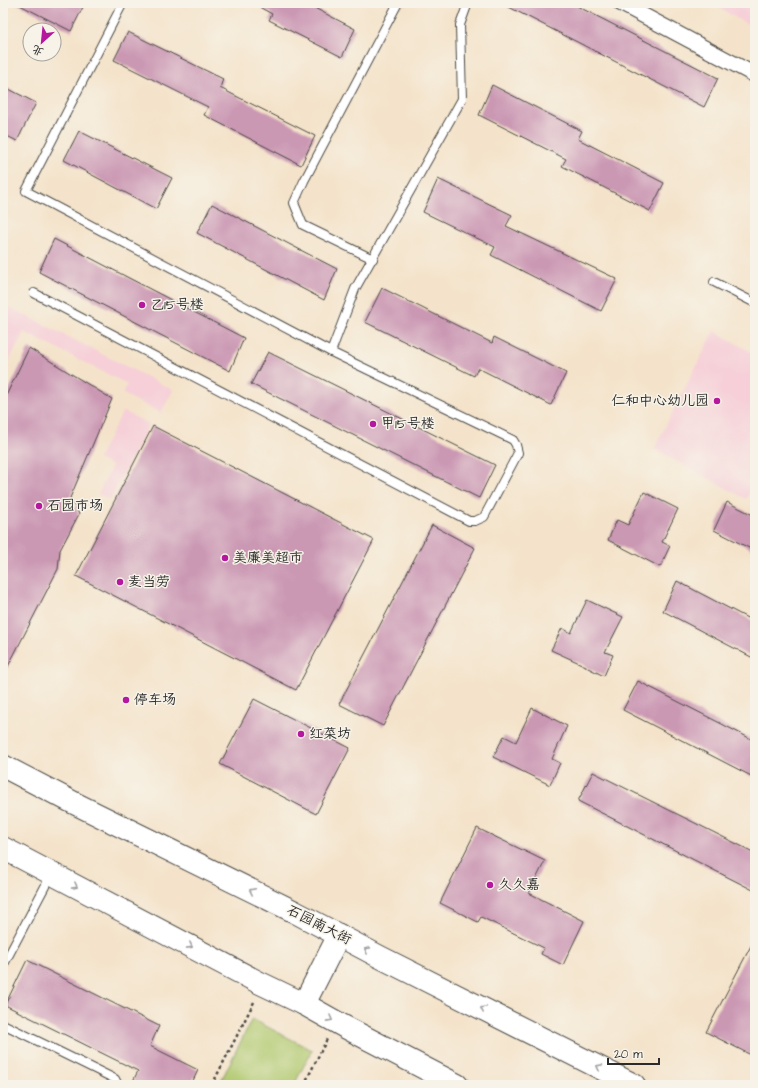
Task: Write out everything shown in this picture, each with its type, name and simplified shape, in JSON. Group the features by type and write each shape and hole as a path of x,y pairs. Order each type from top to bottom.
{"main road":[{"name":"石园南大街","path":"3,766 339,934 380,957 634,1085"},
{"path":"3,848 457,1085"},
{"path":"304,1004 339,934"}],"street":[{"path":"620,3 755,75"}],"lane":[{"path":"34,293 469,521 475,521 484,516 518,452 513,440 331,352 26,191 123,3"},
{"path":"372,258 303,225 294,203 304,181 398,3"},
{"path":"331,352 355,289 462,100 460,25 468,3"},
{"path":"714,282 755,303"},
{"path":"3,966 51,874"},
{"path":"3,1024 115,1079 118,1085"}],"path":[{"path":"212,1085 264,984"},
{"path":"304,1085 336,1022"}],"shaded area":[{"path":"710,3 755,3 755,10 747,24"},
{"path":"3,304 173,390 161,413 123,394 127,384 24,332 3,372"},
{"name":"仁和中心幼儿园","path":"714,331 755,354 755,482 746,499 654,449"},
{"path":"123,411 149,424 110,500 98,494 112,466 98,459"}],"green space":[{"path":"252,1019 312,1050 294,1085 219,1085"}],"building":[{"path":"16,3 85,3 71,31 62,26 62,22 53,22"},
{"path":"252,3 305,3 355,29 342,57 269,20 272,14"},
{"path":"501,3 571,3 718,78 704,107"},
{"path":"128,32 223,79 220,88 315,136 301,165 204,115 208,107 114,60"},
{"path":"492,85 582,131 578,139 664,183 650,211 562,166 566,159 479,115"},
{"path":"3,86 36,103 17,141 3,134"},
{"path":"79,131 172,178 156,209 64,160"},
{"path":"438,179 512,215 506,226 617,279 601,311 491,255 495,247 423,212"},
{"path":"212,204 337,269 324,300 197,233"},
{"name":"乙15号楼","path":"54,239 244,338 230,371 39,272"},
{"path":"382,288 492,343 494,337 566,373 551,405 478,368 474,376 365,322"},
{"name":"石园市场","path":"29,348 112,399 70,498 79,514 60,550 58,569 3,676 3,402"},
{"name":"甲15号楼","path":"268,352 495,465 479,498 251,384"},
{"name":"美廉美超市","path":"153,426 374,540 296,690 76,576"},
{"path":"644,492 678,509 662,542 670,546 660,567 608,540 617,520 628,525"},
{"path":"727,502 755,516 755,551 714,530"},
{"path":"432,525 475,548 383,726 339,704"},
{"path":"677,581 755,622 755,659 663,611"},
{"path":"587,600 623,617 605,652 613,655 604,676 551,650 562,628 571,633"},
{"path":"638,681 755,741 755,778 623,710"},
{"path":"254,699 350,748 316,814 220,764"},
{"path":"532,708 567,726 552,759 560,763 550,785 493,757 504,736 516,742"},
{"path":"593,772 755,853 755,891 578,801"},
{"path":"477,828 545,861 529,893 584,921 563,965 541,954 544,948 481,917 478,922 440,903"},
{"path":"755,938 755,1057 706,1032"},
{"path":"27,960 159,1026 150,1046 198,1070 191,1085 131,1085 138,1071 5,1005"}],"place":[{"name":"乙15号楼","path":"142,305"},
{"name":"仁和中心幼儿园","path":"717,401"},
{"name":"甲15号楼","path":"373,424"},
{"name":"石园市场","path":"39,506"},
{"name":"美廉美超市","path":"225,558"},
{"name":"麦当劳","path":"120,582"},
{"name":"停车场","path":"126,700"},
{"name":"红菜坊","path":"301,734"},
{"name":"久久嘉","path":"490,885"}]}
